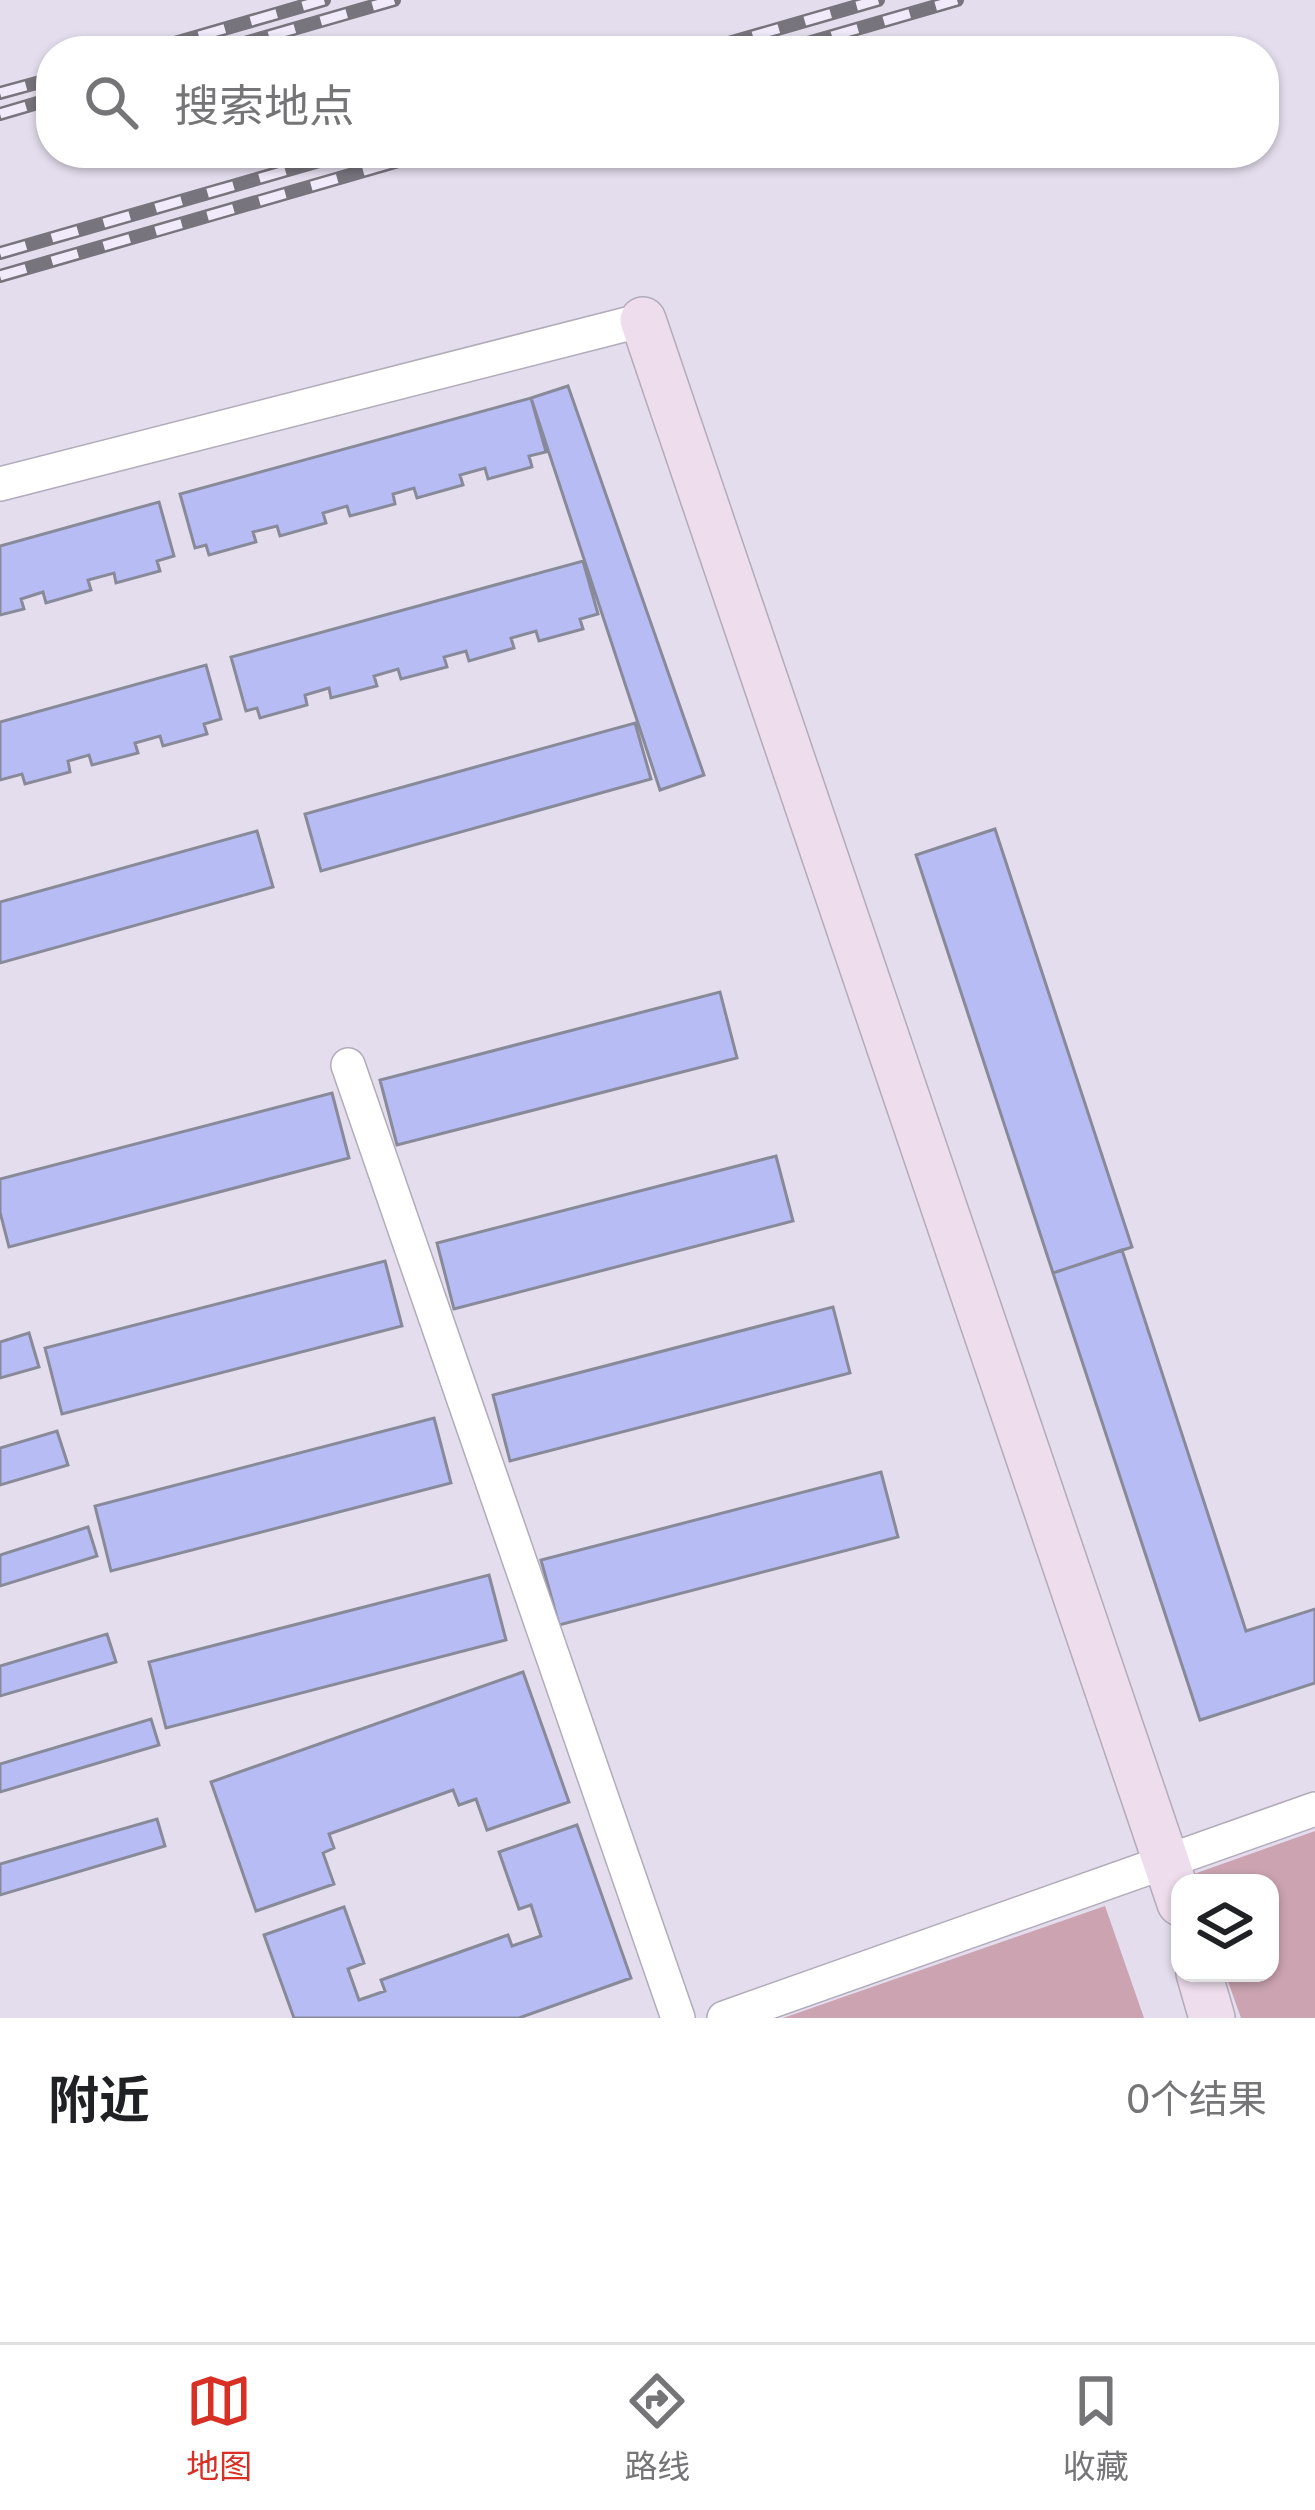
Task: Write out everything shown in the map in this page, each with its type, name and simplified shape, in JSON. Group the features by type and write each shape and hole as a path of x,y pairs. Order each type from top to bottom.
{"street":[{"path":"0,484 643,320 1171,1874"},
{"path":"348,1065 678,2018"},
{"path":"1189,1874 1315,1809"},
{"path":"724,2018 1171,1883"},
{"path":"1202,1982 1212,2018"}],"shaded area":[{"path":"1315,1831 1315,2018 1241,2018 1228,1982 1279,1982 1279,1874 1194,1874"},
{"path":"1105,1906 1144,2018 783,2018"}],"building":[{"path":"568,386 704,775 660,790 531,398"},
{"path":"531,398 546,452 529,456 532,467 488,479 485,468 460,475 463,485 417,498 414,488 393,494 395,504 350,516 347,506 323,513 326,523 280,536 277,526 253,532 256,542 209,555 206,545 195,548 180,494"},
{"path":"159,502 174,556 157,561 160,571 116,583 114,573 88,580 91,590 46,603 43,592 21,599 24,609 0,615 0,546"},
{"path":"583,561 598,614 580,619 583,629 539,641 536,631 511,638 514,648 469,661 466,651 444,657 447,667 401,679 398,669 374,676 377,686 331,698 329,688 305,695 307,705 260,718 257,708 246,711 231,657"},
{"path":"206,665 221,719 204,724 207,734 163,746 160,736 135,743 138,753 92,765 89,755 68,761 70,772 25,784 22,774 0,780 0,722"},
{"path":"635,723 651,779 321,871 305,814"},
{"path":"995,829 1132,1247 1053,1273 916,855"},
{"path":"257,831 273,887 0,963 0,902"},
{"path":"720,992 737,1058 397,1145 380,1080"},
{"path":"332,1093 349,1158 9,1247 0,1212 0,1179"},
{"path":"776,1156 793,1221 454,1309 437,1243"},
{"path":"1122,1250 1246,1631 1315,1609 1315,1683 1200,1720 1053,1273"},
{"path":"385,1261 402,1326 62,1414 45,1348"},
{"path":"833,1307 850,1373 510,1461 493,1395"},
{"path":"29,1333 39,1367 0,1378 0,1342"},
{"path":"434,1418 451,1483 111,1571 95,1506"},
{"path":"57,1431 68,1465 0,1485 0,1448"},
{"path":"881,1472 898,1537 559,1625 541,1560"},
{"path":"88,1527 97,1556 0,1586 0,1555"},
{"path":"489,1575 506,1640 166,1728 149,1662"},
{"path":"107,1634 116,1662 0,1696 0,1666"},
{"path":"523,1672 569,1802 487,1830 476,1799 459,1805 453,1790 329,1834 334,1848 323,1853 334,1884 256,1911 211,1782"},
{"path":"151,1719 159,1745 0,1792 0,1764"},
{"path":"157,1819 165,1846 0,1895 0,1864"},
{"path":"577,1825 631,1978 519,2018 294,2018 264,1935 344,1907 364,1963 348,1969 359,2000 385,1991 381,1980 508,1935 512,1946 541,1936 531,1905 519,1909 499,1852"}],"railway":[{"path":"199,36 324,0"},
{"path":"269,36 394,0"},
{"path":"753,36 878,0"},
{"path":"832,36 957,0"},
{"path":"0,93 36,83"},
{"path":"0,114 36,103"},
{"path":"0,253 295,168"},
{"path":"0,276 374,168"}]}
